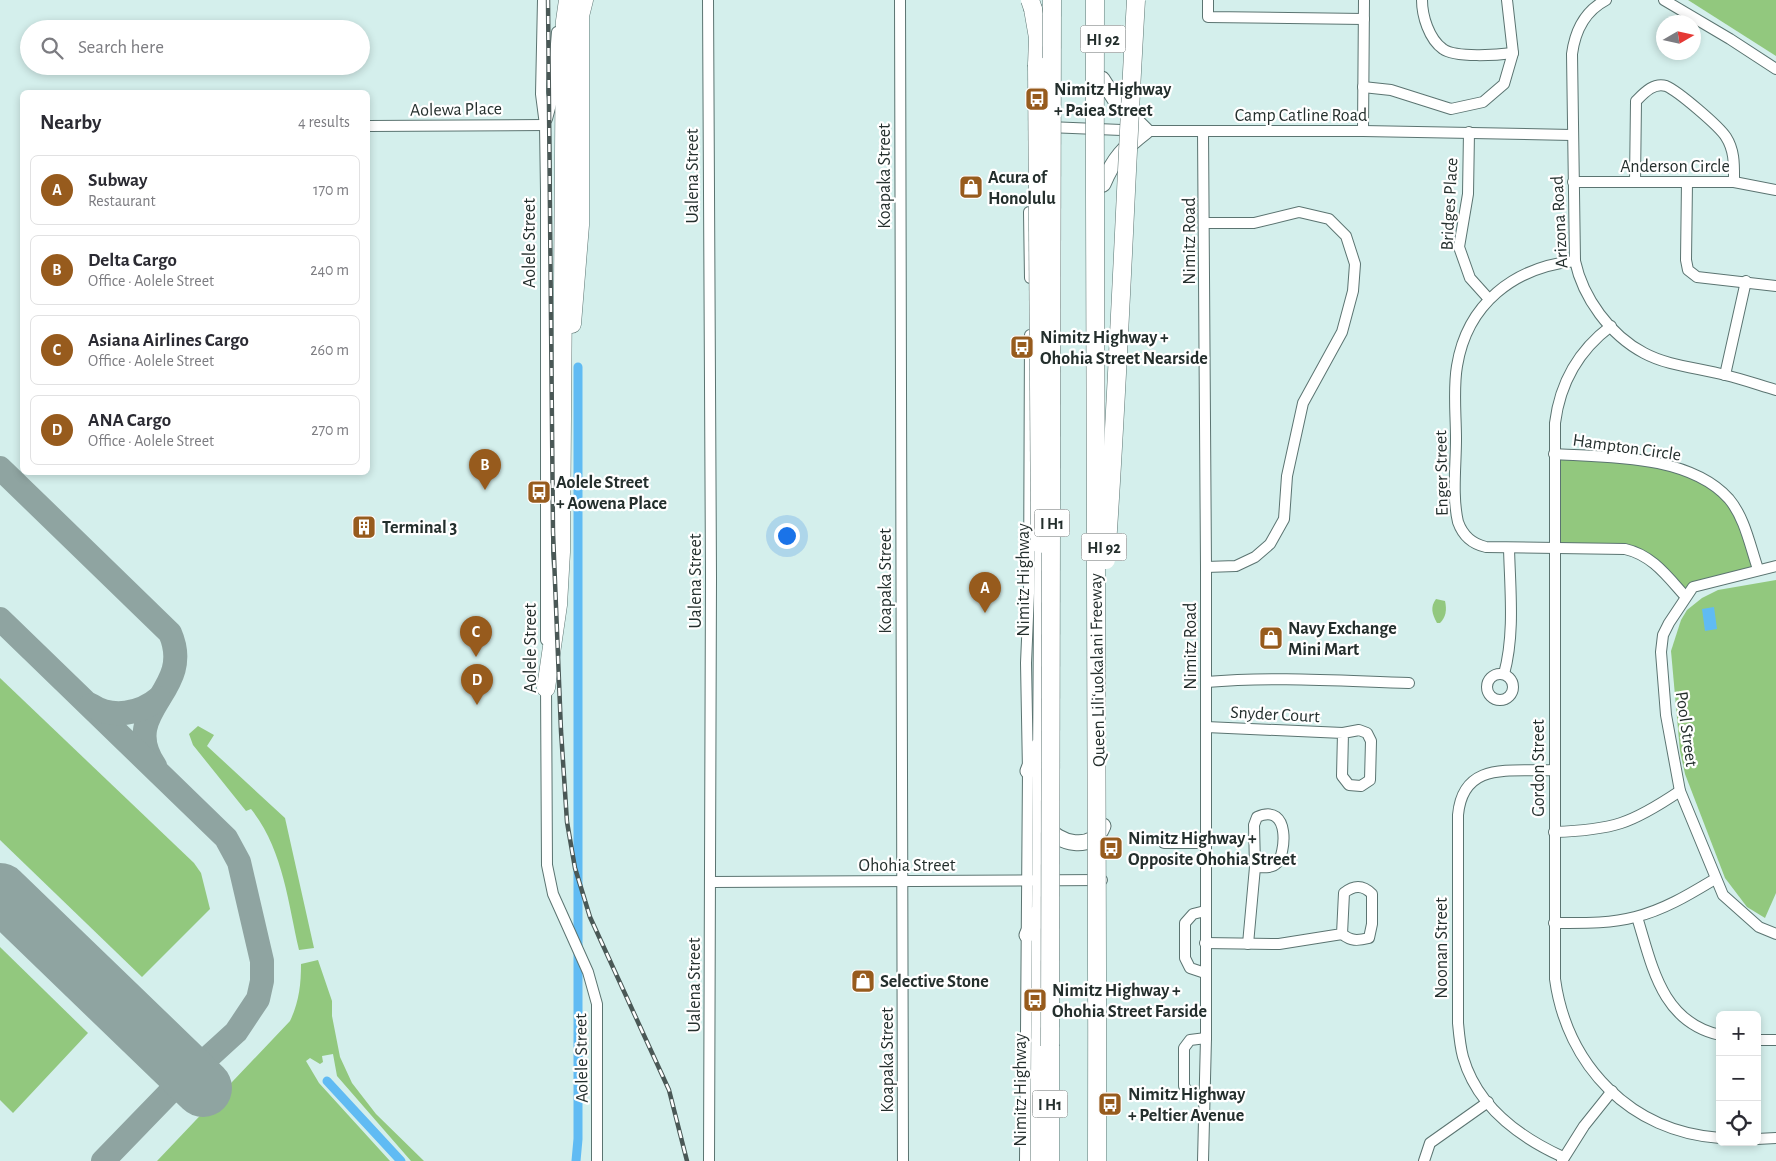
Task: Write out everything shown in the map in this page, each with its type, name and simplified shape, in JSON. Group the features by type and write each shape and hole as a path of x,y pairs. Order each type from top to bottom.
{"highway":[{"path":"568,0 565,21 571,200"},
{"path":"546,688 558,605 561,552 563,378 580,28 584,0"},
{"path":"1030,0 1038,38 1040,509 1050,1046"},
{"name":"I H1","path":"1050,1161 1052,0"},
{"name":"Queen Liliʻuokalani Freeway","path":"1095,0 1094,470 1098,675 1097,1161"},
{"path":"1098,675 1117,398 1122,238 1136,0"}],"main road":[{"name":"Nimitz Highway","path":"1038,1161 1040,907 1034,880 1040,806 1043,326 1049,127 1048,0"},
{"name":"HI 92","path":"1103,0 1106,1161"},
{"path":"1102,79 1116,100 1146,131 1123,148 1102,184"},
{"path":"1030,167 1048,143"},
{"path":"1030,304 1043,326"},
{"path":"1029,471 1042,449"},
{"path":"1028,770 1041,740"},
{"path":"1040,806 1043,820 1049,830 1065,842 1087,840 1102,830 1106,820"},
{"path":"1027,935 1040,907"},
{"path":"1026,1096 1038,1128"}],"street":[{"name":"Aolele Street","path":"543,0 547,866 553,894 588,972 595,994 599,1025 597,1161"},
{"name":"Aolele Street","path":"545,125 551,104 561,0"},
{"name":"Ualena Street","path":"708,0 710,1161"},
{"name":"Koapaka Street","path":"900,0 903,1161"},
{"path":"1025,1161 1027,935 1034,880 1028,770 1026,663 1029,471 1030,0"},
{"path":"1208,0 1208,17 1364,19"},
{"path":"1363,130 1364,0"},
{"path":"1422,0 1429,32 1444,50 1470,55 1513,53"},
{"path":"1364,87 1391,90 1451,109 1483,102 1504,84 1513,53 1507,0"},
{"name":"Arizona Road","path":"1606,0 1587,15 1578,29 1573,44 1573,182 1575,261 1578,276 1598,313 1644,353 1679,365 1725,375 1776,390"},
{"path":"1664,0 1776,69"},
{"path":"1636,182 1636,101 1644,92 1654,86 1666,86 1714,122 1727,137 1734,155 1734,182"},
{"name":"Camp Catline Road","path":"1030,124 1049,127 1146,131 1363,130 1572,135"},
{"name":"Aolewa Place","path":"370,126 545,125"},
{"name":"Nimitz Road","path":"1203,131 1206,567 1204,843 1206,1038 1203,1161"},
{"name":"Bridges Place","path":"1469,132 1468,194 1460,248 1470,278 1488,298"},
{"name":"Anderson Circle","path":"1573,182 1734,182 1776,190"},
{"path":"1687,182 1686,260 1688,270 1697,277 1746,281 1776,286"},
{"path":"1205,223 1254,223 1298,212 1329,219 1346,236 1355,264 1353,292 1342,332 1303,402 1287,476 1284,519 1270,544 1255,557 1236,566 1206,567"},
{"name":"Enger Street","path":"1575,261 1560,262 1530,272 1488,298 1464,339 1457,367 1457,516 1462,532 1474,544 1486,548 1625,549 1643,554 1654,562 1685,596"},
{"path":"1725,375 1746,281"},
{"name":"Gordon Street","path":"1611,326 1581,355 1568,376 1557,408 1554,454 1553,549 1555,973 1560,1008 1580,1056 1612,1092 1642,1114 1666,1126 1691,1134 1716,1137"},
{"name":"Hampton Circle","path":"1554,454 1623,459 1666,465 1693,473 1729,499 1741,520 1758,570"},
{"path":"1504,674 1509,657 1511,625 1510,548"},
{"path":"1685,596 1693,587 1776,566"},
{"name":"Pool Street","path":"1685,596 1663,636 1661,652 1666,715 1680,791 1722,895 1734,908 1759,927 1776,934"},
{"path":"1206,682 1233,680 1410,684"},
{"name":"Snyder Court","path":"1206,727 1343,734 1359,730 1367,733 1371,741 1370,780 1364,784 1349,786 1342,776 1343,734"},
{"name":"Noonan Street","path":"1554,770 1487,773 1473,779 1464,789 1459,801 1458,1022 1463,1057 1471,1078 1488,1102 1504,1121 1524,1137 1562,1159"},
{"path":"1554,832 1594,830 1624,824 1680,791"},
{"path":"1248,944 1255,867 1254,825 1257,817 1267,813 1276,815 1282,824 1282,857 1277,864 1269,867 1255,867"},
{"path":"1164,843 1204,843"},
{"path":"1554,923 1604,922 1636,917 1670,904 1715,879"},
{"name":"Ohohia Street","path":"710,882 1104,880"},
{"path":"1205,943 1279,944 1342,934 1350,940 1359,941 1369,938 1372,924 1372,894 1366,888 1356,886 1344,892 1342,934"},
{"path":"1205,911 1193,914 1185,923 1185,958 1190,968 1205,973"},
{"path":"1636,917 1659,988 1676,1010 1691,1022 1716,1033"},
{"path":"1204,1097 1190,1094 1184,1086 1184,1048 1190,1040 1206,1038"},
{"path":"1761,1040 1776,1040"},
{"path":"1562,1159 1612,1092"},
{"path":"1424,1161 1430,1143 1488,1102"},
{"path":"1761,1138 1776,1138"}],"green space":[{"path":"1688,0 1776,0 1776,56"},
{"path":"1554,454 1614,458 1693,473 1729,499 1758,569 1711,581 1685,596 1643,554 1553,549"},
{"path":"1776,580 1776,893 1765,918 1747,907 1725,878 1685,774 1680,751 1671,651 1681,620 1687,610 1702,598 1718,590"},
{"path":"1436,599 1445,601 1446,604 1445,616 1440,623 1437,623 1432,611"},
{"path":"0,678 194,863 201,873 210,909 142,977 0,840"},
{"path":"198,726 214,735 207,746 285,818 314,948 299,950 283,876 270,841 251,809 246,811 193,745 189,734"},
{"path":"0,947 88,1033 13,1113 0,1100"},
{"path":"318,960 332,1001 332,1016 340,1057 352,1083 376,1114 424,1161 411,1161 337,1076 333,1054 322,1056 323,1062 320,1064 310,1058 306,1061 319,1083 390,1161 157,1161 290,1021 299,993 301,964"}],"water":[{"path":"1714,607 1717,629 1705,631 1702,609"}],"waterway":[{"path":"576,1161 578,1139 578,367"},
{"path":"327,1081 401,1161"}],"taxiway":[{"path":"0,468 170,633 175,653 173,671 167,686 150,715 145,730 146,747 155,766"},
{"path":"0,619 226,838 239,862 262,961 262,981 258,999 236,1032 167,1095 103,1161"},
{"path":"91,705 108,712 126,713 143,708 159,698"}],"runway":[{"path":"0,892 203,1088"}],"railway":[{"path":"548,0 553,532 561,731 567,822 575,868 590,917 669,1090 687,1161"}],"place":[{"name":"Nimitz Highway + Paiea Street","path":"1037,99"},
{"name":"Acura of Honolulu","path":"971,187"},
{"name":"Nimitz Highway + Ohohia Street Nearside","path":"1022,347"},
{"name":"Delta Cargo","path":"485,490"},
{"name":"Aolele Street + Aowena Place","path":"539,492"},
{"name":"Terminal 3","path":"364,527"},
{"name":"Subway","path":"985,613"},
{"name":"Navy Exchange Mini Mart","path":"1271,638"},
{"name":"Asiana Airlines Cargo","path":"476,657"},
{"name":"ANA Cargo","path":"477,705"},
{"name":"Nimitz Highway + Opposite Ohohia Street","path":"1111,848"},
{"name":"Selective Stone","path":"863,981"},
{"name":"Nimitz Highway + Ohohia Street Farside","path":"1035,1000"},
{"name":"Nimitz Highway + Peltier Avenue","path":"1110,1104"}]}
